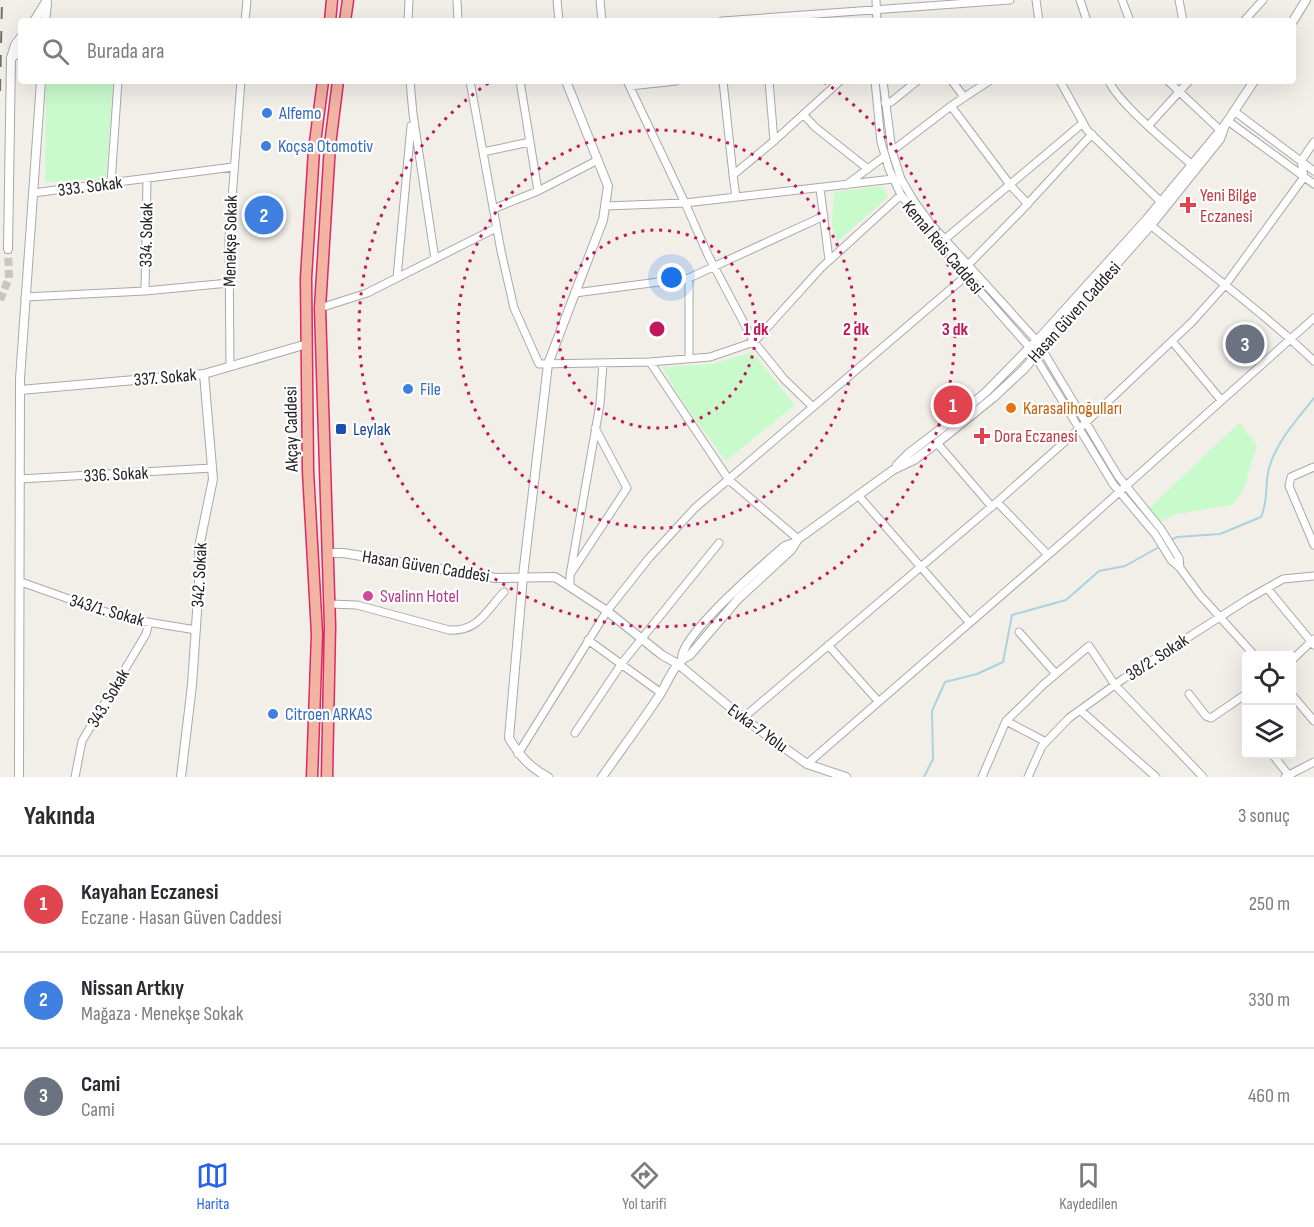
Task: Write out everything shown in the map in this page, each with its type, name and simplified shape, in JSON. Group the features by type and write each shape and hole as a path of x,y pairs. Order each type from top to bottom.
{"highway":[{"path":"330,18 332,0"},
{"path":"345,18 348,0"},
{"name":"Akçay Caddesi","path":"312,777 316,634 308,471 306,279 314,150 322,84"},
{"name":"Akçay Caddesi","path":"327,777 330,604 324,487 320,308 330,146 338,84"}],"street":[{"path":"36,18 47,0"},
{"path":"45,18 47,0"},
{"path":"245,18 247,0"},
{"path":"408,18 409,0"},
{"path":"458,0 458,18"},
{"path":"557,0 559,18"},
{"path":"600,0 602,18"},
{"path":"876,0 877,18"},
{"path":"761,18 1010,0"},
{"path":"1036,0 1039,18"},
{"path":"1080,0 1086,18"},
{"path":"1122,0 1129,18"},
{"path":"1179,0 1182,18"},
{"path":"1247,18 1263,0"},
{"path":"1294,18 1303,1"},
{"path":"8,249 11,58 18,45"},
{"path":"19,777 20,390 41,84"},
{"path":"111,183 118,84"},
{"name":"Menekşe Sokak","path":"230,366 229,238 241,84"},
{"path":"410,84 412,114 435,259"},
{"path":"471,84 496,228 514,308 539,364 650,362 711,357 754,342 830,260 901,195"},
{"path":"520,84 538,191"},
{"path":"548,777 536,771 518,754 508,738 523,576 548,364 603,220 608,186 567,84"},
{"path":"628,84 714,267 754,342 784,379 813,407"},
{"path":"723,84 736,197"},
{"path":"769,84 774,141"},
{"path":"733,175 837,84"},
{"name":"Kemal Reis Caddesi","path":"875,84 879,130 885,156 901,195 966,276 1033,344 1042,349 1125,486 1161,529 1164,541"},
{"name":"Kemal Reis Caddesi","path":"883,84 892,151 897,169 910,195 930,223 1033,344 1035,357 1118,492 1179,558 1180,568 1200,595 1250,651"},
{"path":"885,103 891,102 913,84"},
{"path":"954,84 964,97"},
{"path":"892,151 984,84"},
{"path":"1062,84 1083,123 1092,134 1164,204"},
{"path":"1110,84 1149,125 1192,165"},
{"path":"1171,84 1224,126 1314,184"},
{"path":"1149,125 1186,84"},
{"name":"Hasan Güven Caddesi","path":"1164,204 1224,126 1252,84"},
{"path":"951,106 1011,186 1028,204"},
{"path":"1234,111 1314,171"},
{"path":"397,278 412,114"},
{"path":"804,115 815,127 868,169"},
{"path":"945,239 1011,186 1083,123"},
{"name":"Hasan Güven Caddesi","path":"893,470 908,454 973,403 1033,344 1164,204 1220,139 1224,126"},
{"path":"968,265 1092,134"},
{"path":"483,152 530,142"},
{"path":"743,718 995,504 1079,429 1192,322 1226,284 1304,177 1301,161 1314,142"},
{"path":"845,185 885,156"},
{"path":"493,209 538,191 598,160"},
{"name":"333. Sokak","path":"33,193 147,180 233,167"},
{"path":"605,206 686,203 893,179"},
{"name":"334. Sokak","path":"145,291 147,180"},
{"path":"820,188 830,260"},
{"path":"575,293 688,278 824,216"},
{"path":"1148,222 1226,284 1314,361"},
{"name":"Hasan Güven Caddesi","path":"602,777 661,693 680,661 682,651 723,603 785,546 796,541 893,470 914,460 938,443 994,397 1035,357 1148,222"},
{"path":"320,308 367,293 496,228"},
{"path":"518,754 607,611 649,558 695,508 966,276"},
{"path":"688,278 689,358"},
{"path":"25,297 145,291 229,283"},
{"path":"807,764 1048,555 1314,319"},
{"path":"1172,340 1221,400"},
{"name":"337. Sokak","path":"20,390 204,374 307,344"},
{"path":"650,362 729,480 796,541"},
{"path":"570,587 570,575 596,428 603,363"},
{"name":"342. Sokak","path":"181,777 192,686 200,568 199,547 213,479 204,374"},
{"path":"570,575 627,488 596,428"},
{"path":"938,443 995,504 1048,555"},
{"path":"1314,467 1291,477 1289,486 1314,545"},
{"name":"336. Sokak","path":"20,479 212,468"},
{"path":"858,495 969,622"},
{"path":"575,733 622,663 719,543"},
{"name":"Hasan Güven Caddesi","path":"328,554 343,553 496,578 555,577 607,611"},
{"name":"38/2. Sokak","path":"1028,777 1046,742 1069,718 1115,685 1283,579 1314,576"},
{"name":"343/1. Sokak","path":"21,582 123,618 196,630"},
{"path":"1267,588 1313,642 1296,657"},
{"path":"330,604 357,605 458,631 476,625 504,592"},
{"name":"Evka-7 Yolu","path":"607,611 662,655 680,661 743,718 807,764 846,777"},
{"name":"343. Sokak","path":"75,777 82,741 146,634 149,622"},
{"path":"1018,632 1056,674"},
{"path":"588,640 661,693"},
{"path":"828,645 878,701"},
{"path":"982,777 1006,721 1089,646 1115,685 1203,777"},
{"path":"1189,694 1206,716 1211,718 1242,697"},
{"path":"1296,700 1314,721"},
{"path":"1080,710 1156,777"},
{"path":"1006,721 1046,742"},
{"path":"1276,759 1288,776 1314,762"}],"green space":[{"path":"46,84 113,84 106,179 45,182"},
{"path":"882,186 888,197 837,242 832,225 834,192"},
{"path":"752,352 795,405 726,461 686,407 662,367 713,364"},
{"path":"1239,423 1257,445 1243,491 1232,505 1177,514 1160,522 1148,509"}],"waterway":[{"path":"1171,540 1177,537 1220,534 1261,517 1265,504 1268,471 1278,447 1314,398"},
{"path":"924,777 933,759 932,711 945,682 977,674 1003,662 1012,615 1066,600 1099,571 1125,566 1161,546"}],"tunnel":[{"path":"0,300 9,278 8,249"}],"railway":[{"path":"0,91 2,0"}],"place":[{"name":"Alfemo","path":"267,113"},
{"name":"Koçsa Otomotiv","path":"266,146"},
{"name":"Yeni Bilge Eczanesi","path":"1188,205"},
{"name":"Nissan Artkıy","path":"264,215"},
{"name":"Cami","path":"1245,344"},
{"name":"File","path":"408,389"},
{"name":"Kayahan Eczanesi","path":"953,405"},
{"name":"Karasalihoğulları","path":"1011,408"},
{"name":"Leylak","path":"341,429"},
{"name":"Dora Eczanesi","path":"982,436"},
{"name":"Svalinn Hotel","path":"368,596"},
{"name":"Citroen ARKAS","path":"273,714"}]}
